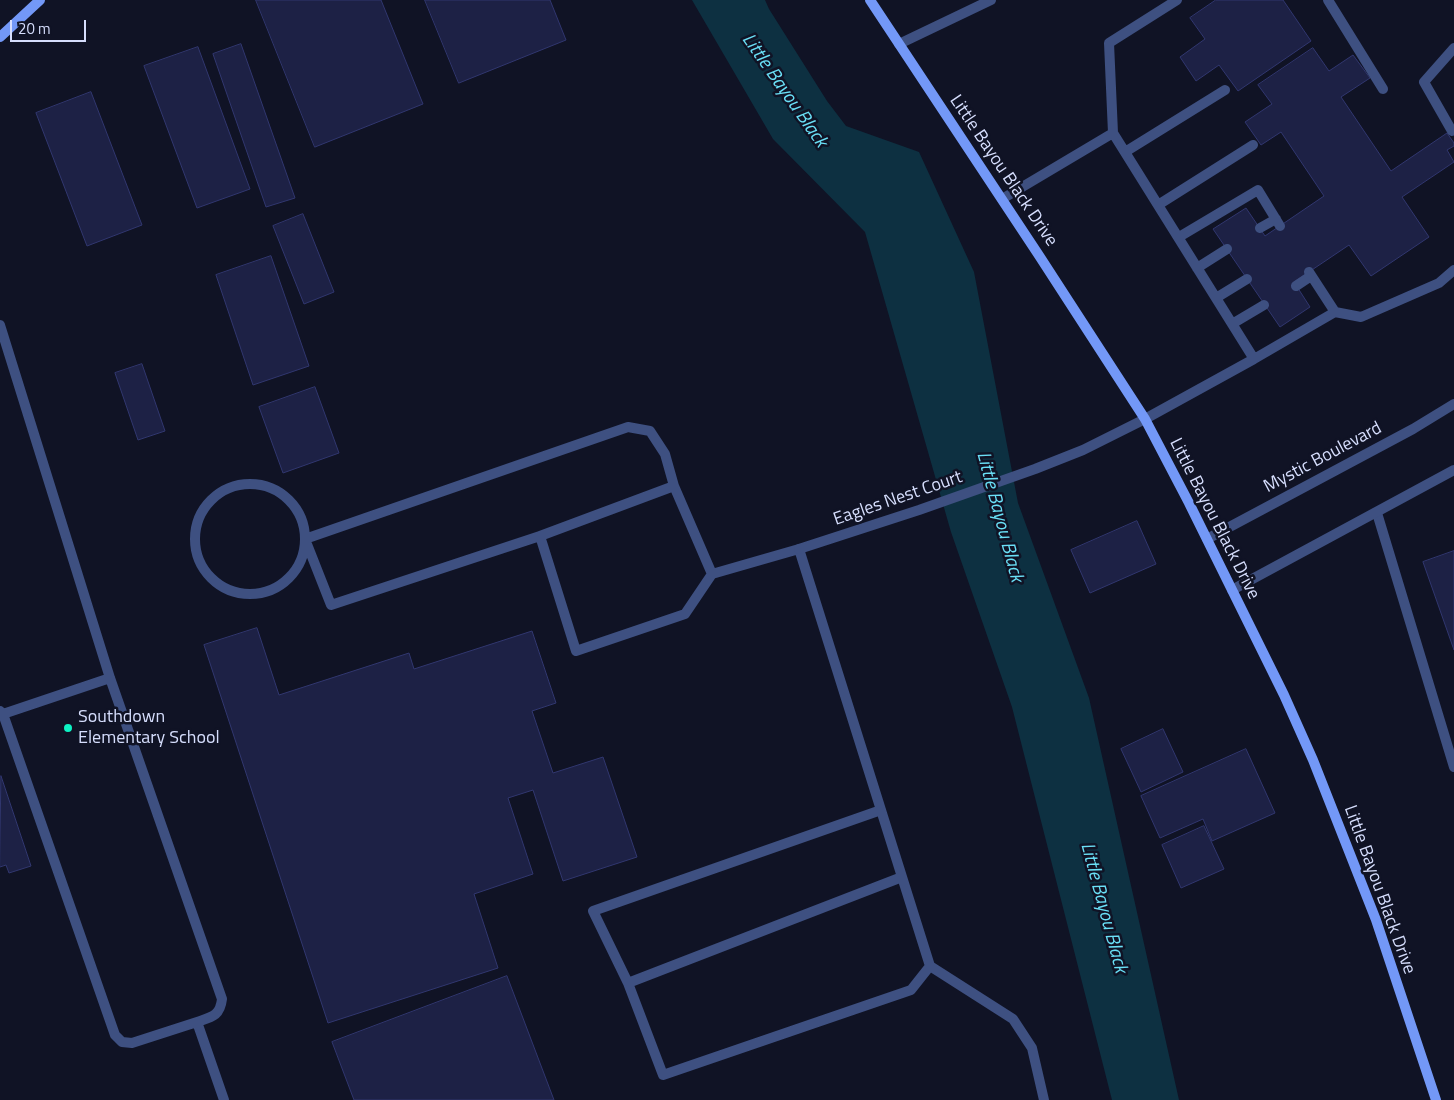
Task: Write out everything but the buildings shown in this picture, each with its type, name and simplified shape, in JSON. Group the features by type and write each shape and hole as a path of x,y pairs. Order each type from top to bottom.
{"main road":[{"path":"0,37 40,0"},
{"name":"Little Bayou Black Drive","path":"870,0 1145,419 1207,539 1284,695 1313,760 1376,920 1436,1100"}],"street":[{"path":"899,44 991,0"},
{"path":"1177,0 1109,43 1113,133 1254,359"},
{"path":"1328,0 1383,89"},
{"path":"1452,131 1424,82 1454,48"},
{"path":"1125,152 1225,90"},
{"path":"1002,199 1113,133"},
{"path":"1158,205 1253,145"},
{"path":"1178,238 1258,190 1278,222 1260,228"},
{"path":"1197,268 1226,249"},
{"path":"1296,286 1310,274 1335,312 1360,317 1439,283 1454,270"},
{"path":"1216,298 1247,279"},
{"path":"1232,324 1264,305"},
{"name":"Eagles Nest Court","path":"712,574 799,549 919,510 1035,469 1082,450 1145,419 1335,312"},
{"path":"0,325 110,678 222,999 221,1008 215,1016 132,1043 122,1042 115,1035 2,713 110,678"},
{"name":"Mystic Boulevard","path":"1207,539 1413,429 1454,404"},
{"path":"305,539 628,427 650,431 665,454 674,486 712,574 685,614 576,650 540,536"},
{"path":"1232,590 1454,470"},
{"path":"305,539 303,556 295,572 283,584 267,592 250,594 232,592 217,583 205,571 197,555 194,538 198,519 208,503 222,491 241,484 260,484 278,491 292,504 302,520 305,539 332,605 540,536 674,486"},
{"path":"1377,512 1454,767"},
{"path":"799,549 930,966 1013,1019 1032,1048 1044,1100"},
{"path":"881,810 593,911 628,983 663,1075 911,990 930,966"},
{"path":"628,983 902,877"},
{"path":"197,1022 224,1100"}],"water":[{"name":"Little Bayou Black","path":"692,0 765,0 827,101 846,126 919,152 974,272 1018,503 1089,698 1179,1100 1112,1100 1012,707 951,532 865,232 773,139"}],"place":[{"name":"Southdown Elementary School","path":"68,728"}]}
